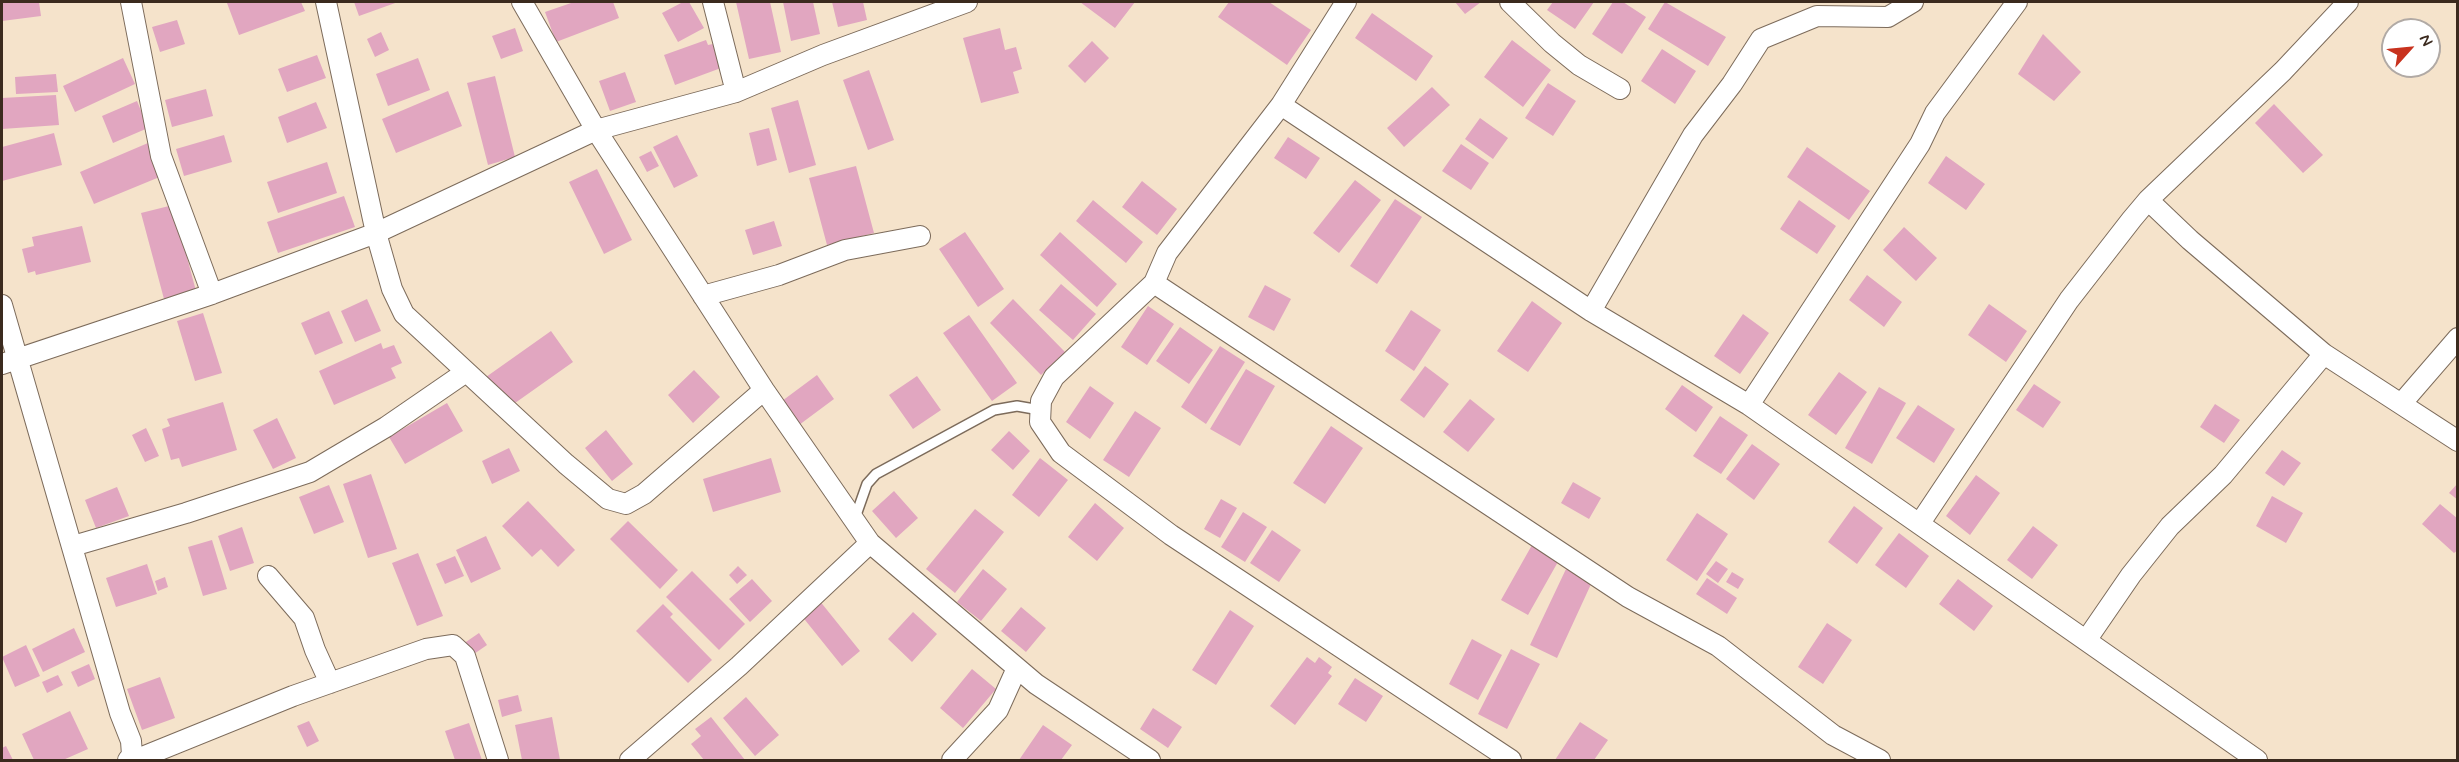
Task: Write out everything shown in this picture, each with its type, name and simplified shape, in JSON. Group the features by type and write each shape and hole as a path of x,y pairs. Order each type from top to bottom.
{"street":[{"path":"131,2 161,156 212,294"},
{"path":"326,2 376,233 392,289 404,314 566,464 609,499 626,504 644,494 764,390"},
{"path":"522,2 596,130 764,390 870,543 1036,684 1150,760"},
{"path":"713,2 736,92"},
{"path":"9,361 212,294 376,233 596,130 736,92 823,55 967,2"},
{"path":"1346,2 1281,105 1167,253 1154,283 1054,377 1041,401 1040,423 1060,453 1171,535 1510,760"},
{"path":"1510,2 1570,58 1620,89"},
{"path":"1591,311 1693,135 1732,84 1761,39 1817,16 1888,17 1913,2"},
{"path":"1749,405 1920,144 1935,113 2017,2"},
{"path":"1920,523 2068,300 2148,200 2283,71 2348,2"},
{"path":"1281,105 1591,311 1749,405 2087,639 2257,760"},
{"path":"2148,200 2190,240 2324,354 2457,441"},
{"path":"703,296 779,275 845,250 920,236"},
{"path":"1154,283 1628,597 1718,646 1833,735 1880,760"},
{"path":"2,305 9,361 73,546 120,713 131,741 132,755 128,760"},
{"path":"2401,404 2457,338"},
{"path":"2087,639 2131,575 2170,526 2223,475 2324,354"},
{"path":"73,546 186,513 310,472 386,427 466,372"},
{"path":"630,760 739,666 870,543"},
{"path":"268,576 304,618 330,683"},
{"path":"135,760 330,683 426,649 453,645 465,656 498,760"},
{"path":"952,760 998,710 1017,668"}],"lane":[{"path":"854,520 867,484 876,474 994,410 1017,406 1040,410"}],"building":[{"path":"2,2 39,2 41,16 2,21"},
{"path":"301,2 305,11 239,35 227,3"},
{"path":"354,2 398,2 359,16"},
{"path":"574,2 613,2 619,18 556,42 545,12"},
{"path":"683,2 689,2 704,28 678,42 662,13"},
{"path":"736,2 770,2 781,52 749,59"},
{"path":"783,2 813,2 820,34 791,41"},
{"path":"832,2 863,2 867,20 838,27"},
{"path":"1080,2 1135,2 1115,28"},
{"path":"1229,2 1269,2 1311,30 1287,65 1218,17"},
{"path":"1455,2 1481,2 1465,14"},
{"path":"1553,2 1594,2 1575,29 1547,10"},
{"path":"1613,2 1623,2 1646,17 1622,54 1592,34"},
{"path":"1665,2 1726,37 1708,66 1648,29"},
{"path":"1372,13 1433,56 1416,81 1355,38"},
{"path":"177,20 185,44 160,52 152,27"},
{"path":"515,28 523,51 501,59 492,36"},
{"path":"1000,28 1005,50 1016,47 1022,69 1013,72 1019,93 981,103 963,38"},
{"path":"381,32 389,50 375,57 367,39"},
{"path":"2043,34 2081,72 2054,101 2018,74"},
{"path":"706,40 708,45 713,44 721,68 675,85 664,55"},
{"path":"1512,40 1551,70 1523,107 1484,77"},
{"path":"1092,41 1109,58 1085,83 1068,66"},
{"path":"1662,49 1696,71 1675,104 1641,81"},
{"path":"317,55 326,78 287,92 278,69"},
{"path":"123,58 135,84 75,112 63,86"},
{"path":"418,58 430,90 388,106 376,74"},
{"path":"869,70 894,140 868,150 843,80"},
{"path":"625,72 636,102 610,111 599,81"},
{"path":"56,74 58,92 16,94 15,77"},
{"path":"495,76 515,157 488,165 467,83"},
{"path":"1548,83 1576,101 1553,136 1525,118"},
{"path":"1432,87 1450,105 1404,147 1387,128"},
{"path":"206,89 213,116 172,127 165,100"},
{"path":"448,91 462,126 396,153 382,119"},
{"path":"56,95 59,125 2,129 2,98"},
{"path":"798,100 816,165 789,173 771,108"},
{"path":"137,101 148,128 113,143 102,116"},
{"path":"316,102 327,128 287,143 278,117"},
{"path":"2274,104 2323,155 2303,173 2255,123"},
{"path":"1480,118 1508,138 1493,159 1465,139"},
{"path":"769,128 777,160 757,166 749,133"},
{"path":"54,133 62,165 2,181 2,147"},
{"path":"224,135 232,162 184,176 176,149"},
{"path":"677,135 698,176 674,188 653,147"},
{"path":"1288,137 1320,158 1306,179 1274,158"},
{"path":"148,143 162,176 94,204 80,172"},
{"path":"1461,144 1489,163 1471,190 1442,171"},
{"path":"1807,147 1870,191 1849,220 1787,177"},
{"path":"651,151 659,166 647,172 639,157"},
{"path":"1946,156 1985,184 1966,210 1928,183"},
{"path":"327,162 337,193 278,213 267,182"},
{"path":"856,166 874,233 827,245 809,178"},
{"path":"597,169 632,240 604,254 569,182"},
{"path":"1355,180 1381,200 1339,253 1313,233"},
{"path":"1142,181 1177,209 1157,235 1122,207"},
{"path":"344,196 355,227 278,253 267,222"},
{"path":"1395,199 1422,217 1377,284 1350,266"},
{"path":"1093,200 1143,242 1126,263 1076,221"},
{"path":"1799,200 1836,226 1817,254 1780,229"},
{"path":"173,205 196,291 164,299 141,213"},
{"path":"774,221 782,246 753,255 745,230"},
{"path":"82,226 91,262 36,275 35,271 28,273 22,249 34,246 32,237"},
{"path":"1904,227 1937,258 1916,281 1883,250"},
{"path":"965,232 1004,289 978,307 939,249"},
{"path":"1060,232 1117,284 1097,307 1040,255"},
{"path":"1867,275 1902,302 1884,327 1849,300"},
{"path":"1061,284 1096,314 1073,340 1039,310"},
{"path":"1265,285 1291,299 1274,331 1248,317"},
{"path":"367,299 381,331 355,342 341,311"},
{"path":"1013,299 1065,352 1041,375 990,323"},
{"path":"1532,301 1562,323 1528,372 1497,351"},
{"path":"1989,304 2027,331 2006,362 1968,335"},
{"path":"1148,306 1174,324 1147,365 1121,347"},
{"path":"1411,310 1441,330 1414,371 1385,351"},
{"path":"329,311 343,343 315,355 301,323"},
{"path":"203,313 222,373 195,381 177,321"},
{"path":"1743,314 1769,333 1740,374 1714,356"},
{"path":"969,315 1017,383 992,401 943,333"},
{"path":"1180,327 1213,350 1189,384 1156,361"},
{"path":"551,331 573,362 508,408 486,377"},
{"path":"381,343 383,349 394,345 402,363 391,368 396,378 334,405 319,371"},
{"path":"1220,346 1245,362 1206,424 1181,407"},
{"path":"1425,366 1449,384 1424,418 1400,400"},
{"path":"1246,369 1275,386 1240,446 1210,429"},
{"path":"694,370 720,397 693,423 668,395"},
{"path":"1839,372 1867,392 1836,435 1808,415"},
{"path":"817,375 834,399 799,425 782,401"},
{"path":"917,376 941,410 913,429 889,395"},
{"path":"2034,384 2061,402 2043,428 2016,410"},
{"path":"1682,385 1713,407 1696,432 1665,409"},
{"path":"1090,386 1114,403 1090,439 1066,422"},
{"path":"1879,387 1906,403 1872,464 1845,448"},
{"path":"1470,399 1495,419 1468,452 1443,432"},
{"path":"223,402 237,450 182,467 179,458 171,460 162,429 170,426 167,419"},
{"path":"447,403 463,431 405,464 389,437"},
{"path":"2215,404 2240,420 2224,443 2200,427"},
{"path":"1918,405 1955,429 1934,463 1896,438"},
{"path":"1135,411 1161,428 1129,477 1103,460"},
{"path":"1720,416 1748,435 1721,474 1693,456"},
{"path":"277,418 296,458 273,469 253,430"},
{"path":"1331,426 1363,448 1325,504 1293,483"},
{"path":"146,428 159,456 145,462 132,435"},
{"path":"606,430 633,464 612,481 585,448"},
{"path":"1009,431 1030,451 1013,470 991,450"},
{"path":"1752,444 1780,464 1754,500 1726,479"},
{"path":"509,448 520,471 492,484 482,461"},
{"path":"2282,450 2301,463 2284,486 2265,473"},
{"path":"771,458 781,492 713,512 703,479"},
{"path":"1040,458 1068,480 1039,517 1012,495"},
{"path":"371,474 397,549 368,558 343,484"},
{"path":"1976,475 2000,493 1970,535 1946,516"},
{"path":"1573,482 1601,498 1589,519 1561,503"},
{"path":"2458,483 2458,500 2449,493"},
{"path":"329,485 344,522 314,534 299,497"},
{"path":"117,487 129,516 96,528 85,500"},
{"path":"894,491 918,518 896,538 872,511"},
{"path":"2272,496 2303,513 2286,543 2256,526"},
{"path":"1221,499 1237,508 1220,538 1204,529"},
{"path":"528,501 575,550 558,567 541,549 532,557 502,526"},
{"path":"1095,503 1124,528 1097,561 1068,537"},
{"path":"2440,504 2458,519 2458,550 2454,553 2422,524"},
{"path":"1854,506 1883,528 1857,564 1828,542"},
{"path":"975,509 1004,532 955,593 926,569"},
{"path":"1243,512 1267,527 1245,562 1221,547"},
{"path":"1697,513 1728,534 1697,581 1666,560"},
{"path":"628,521 678,570 660,589 610,539"},
{"path":"2033,526 2058,545 2032,579 2007,560"},
{"path":"242,527 254,563 230,571 218,536"},
{"path":"1272,530 1301,550 1279,582 1250,563"},
{"path":"1899,533 1929,556 1906,588 1875,565"},
{"path":"486,536 501,569 471,583 456,550"},
{"path":"212,540 227,589 203,596 188,547"},
{"path":"1532,545 1559,560 1528,615 1501,600"},
{"path":"418,553 443,616 417,626 392,563"},
{"path":"455,556 464,576 445,584 436,564"},
{"path":"1716,561 1728,569 1718,583 1706,574"},
{"path":"147,564 157,594 116,607 106,578"},
{"path":"738,566 747,575 737,584 729,575"},
{"path":"983,569 1007,589 981,621 957,602"},
{"path":"1566,569 1592,582 1557,658 1530,645"},
{"path":"692,571 745,624 719,650 666,597"},
{"path":"1732,572 1744,579 1738,589 1726,582"},
{"path":"165,577 168,587 158,591 155,581"},
{"path":"1707,578 1737,598 1727,614 1696,594"},
{"path":"752,579 772,601 750,622 729,599"},
{"path":"1958,579 1993,606 1974,631 1939,604"},
{"path":"819,600 860,651 842,666 801,615"},
{"path":"663,604 673,614 670,617 712,660 688,683 636,631"},
{"path":"1021,607 1046,628 1026,652 1001,631"},
{"path":"1230,610 1254,626 1216,685 1192,670"},
{"path":"913,612 937,634 912,662 888,639"},
{"path":"1827,623 1852,640 1823,684 1798,667"},
{"path":"74,628 85,652 43,672 32,649"},
{"path":"479,633 487,645 471,656 463,644"},
{"path":"1472,639 1502,655 1478,700 1449,684"},
{"path":"26,645 40,676 15,687 2,657"},
{"path":"1511,649 1540,664 1507,729 1478,714"},
{"path":"1307,657 1315,663 1319,657 1332,667 1328,673 1332,676 1295,725 1270,706"},
{"path":"89,664 95,679 78,687 71,672"},
{"path":"972,669 996,689 963,728 940,708"},
{"path":"58,675 63,685 47,693 42,682"},
{"path":"160,677 175,718 142,730 127,689"},
{"path":"1355,678 1383,696 1366,722 1338,704"},
{"path":"518,695 522,711 502,717 498,700"},
{"path":"746,697 779,735 755,756 723,718"},
{"path":"1153,708 1182,727 1168,748 1140,729"},
{"path":"70,711 88,749 63,760 34,760 22,734"},
{"path":"552,717 560,760 522,760 515,725"},
{"path":"711,717 745,760 704,760 691,744 701,736 695,729"},
{"path":"309,721 319,741 307,747 297,726"},
{"path":"1580,722 1608,740 1594,760 1555,760"},
{"path":"469,723 482,760 455,760 445,731"},
{"path":"1043,725 1072,745 1061,760 1019,760"},
{"path":"6,746 13,760 2,760 2,748"}]}
